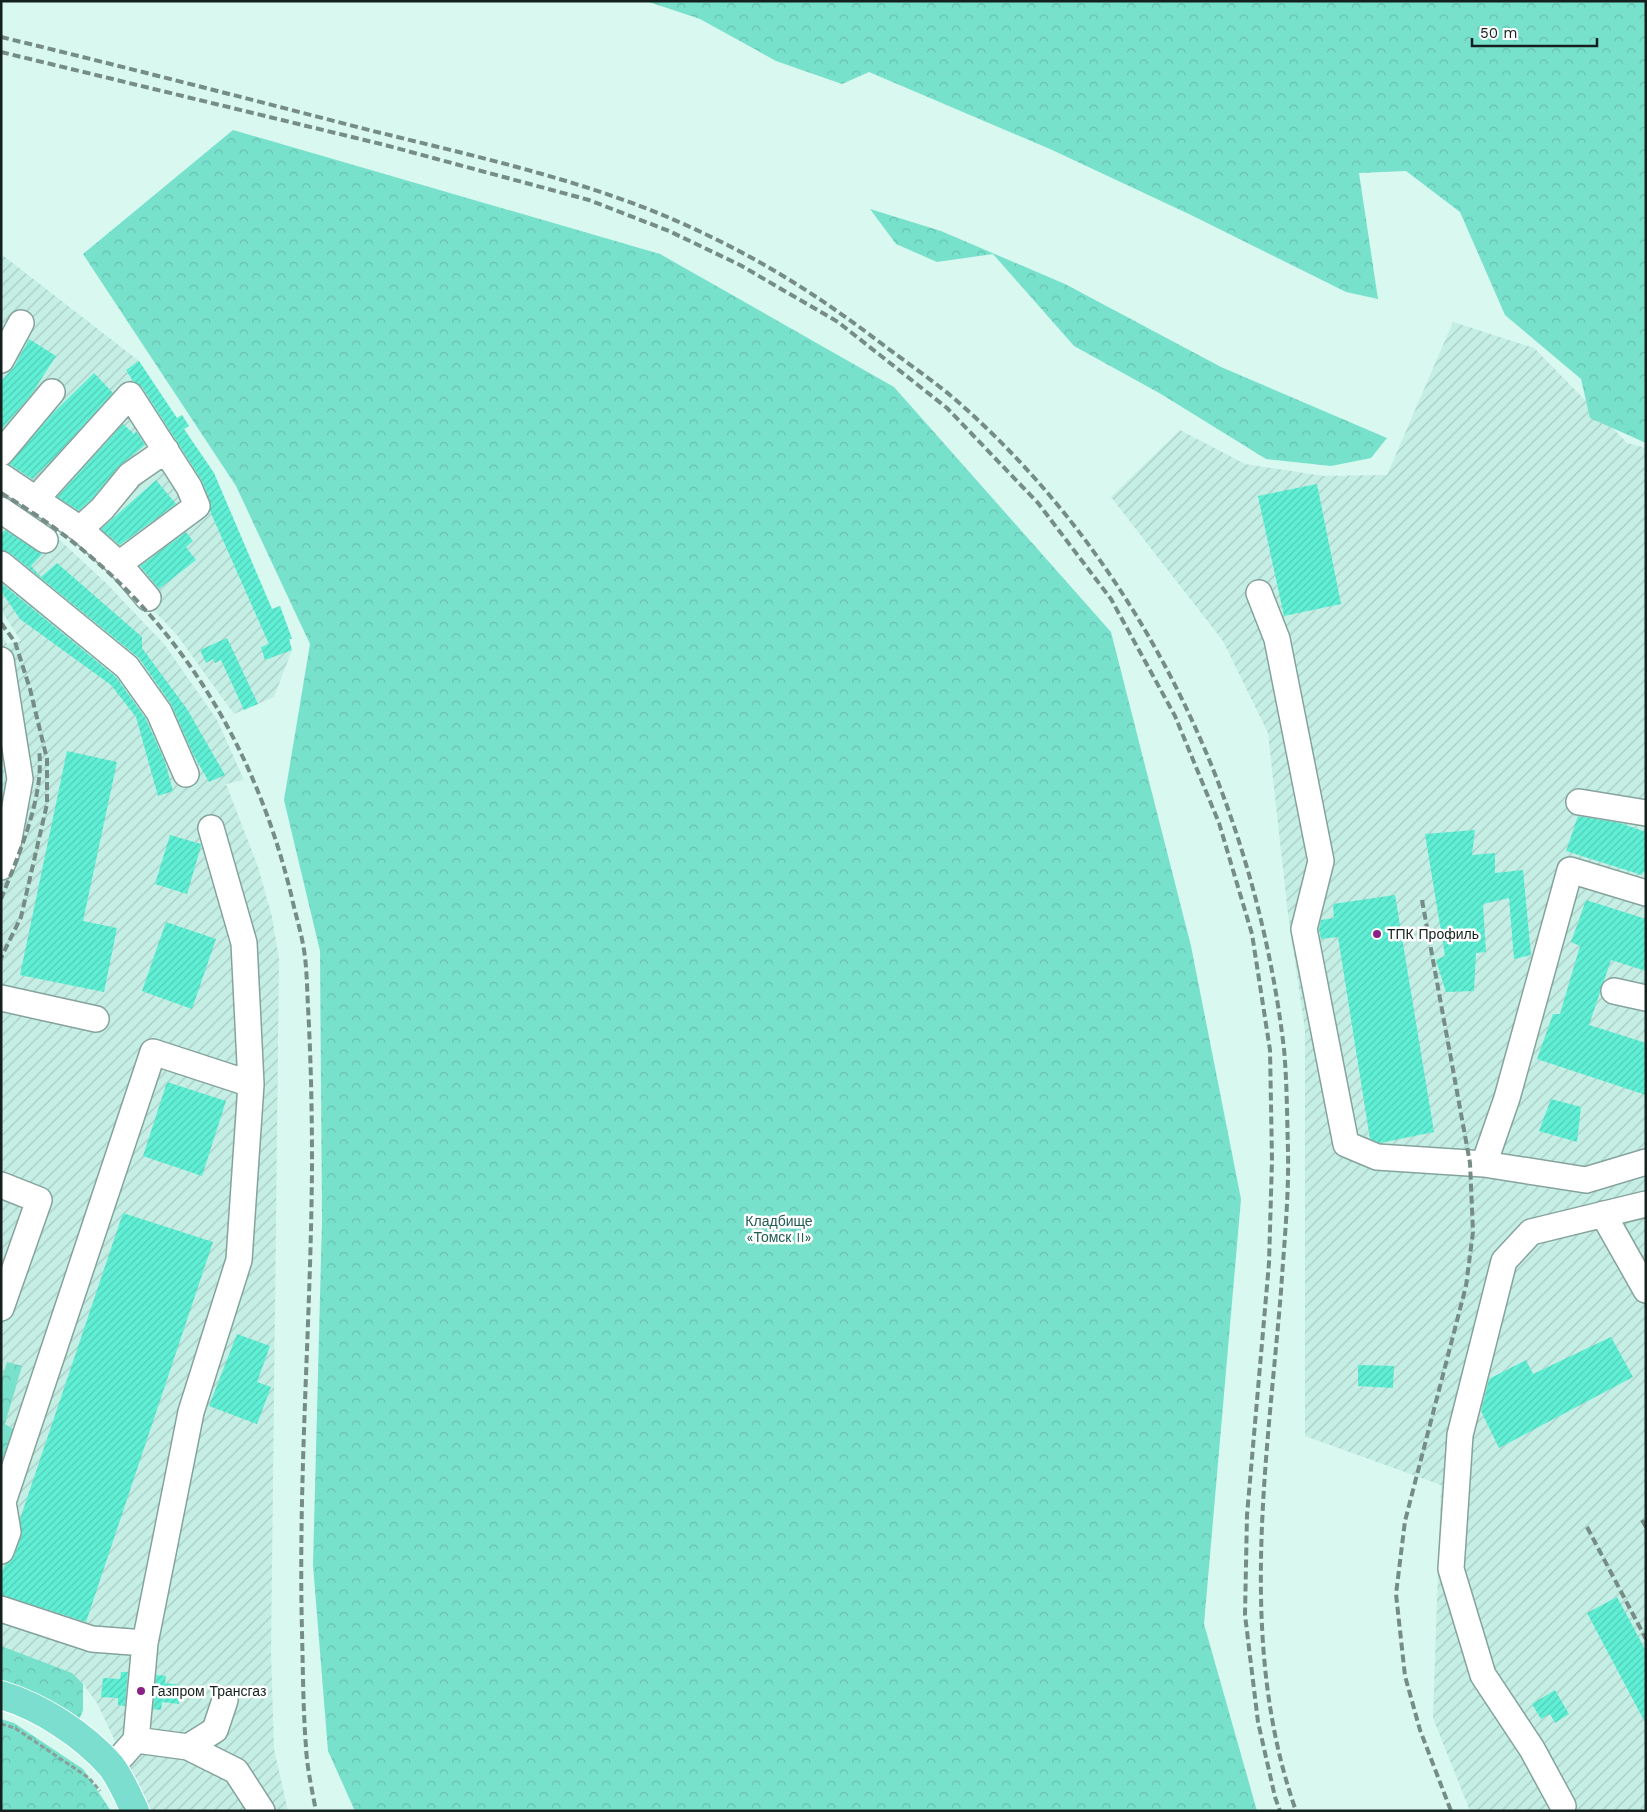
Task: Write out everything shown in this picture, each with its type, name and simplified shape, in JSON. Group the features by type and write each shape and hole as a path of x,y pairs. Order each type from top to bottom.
{"main road":[{"path":"1,1695 47,1716 86,1742 112,1768 135,1811"}],"lane":[{"path":"1,360 21,323"},
{"path":"1,453 52,392"},
{"path":"35,500 130,395 189,487 197,506 119,564"},
{"path":"80,530 102,509 130,475 166,450"},
{"path":"1,476 80,530 119,564 148,598"},
{"path":"1,510 45,540"},
{"path":"1,564 127,667 159,712 186,774"},
{"path":"1259,594 1277,638 1321,861 1304,929 1346,1144 1377,1157 1484,1164 1586,1180 1646,1162"},
{"path":"1,660 20,779 6,855 1,867"},
{"path":"1579,802 1646,813"},
{"path":"112,1768 136,1740 145,1644 191,1412 239,1260 251,1084 244,943 211,828"},
{"path":"1484,1164 1507,1098 1570,870 1646,893"},
{"path":"1614,991 1646,998"},
{"path":"1,998 96,1019"},
{"path":"1,1551 8,1532 3,1502 153,1052 251,1084"},
{"path":"1,1184 39,1200 1,1308"},
{"path":"1563,1806 1532,1749 1483,1674 1451,1569 1460,1435 1504,1261 1531,1232 1646,1204"},
{"path":"1604,1214 1646,1290"},
{"path":"1,1609 92,1639 145,1644"},
{"path":"188,1747 215,1730 225,1700"},
{"path":"136,1740 188,1747 236,1771 262,1811"}],"path":[{"path":"1,1724 15,1728 89,1778 105,1797"}],"shaded area":[{"path":"1,254 139,361 176,418 182,415 189,426 184,429 214,473 271,609 280,606 292,639 289,640 292,650 274,697 234,714 177,635 120,574 1,485"},
{"path":"1453,322 1534,348 1627,443 1646,448 1646,1811 1470,1811 1433,1718 1441,1485 1305,1436 1305,1030 1288,914 1268,733 1223,641 1111,497 1180,430 1245,464 1323,476 1387,475"},
{"path":"1,501 24,514 63,543 107,584 164,644 217,720 244,780 226,784 258,867 272,917 279,959 271,1653 274,1749 288,1811 148,1811 97,1703 83,1684 1,1657 1,634 7,644 21,641 1,610"}],"green space":[{"path":"646,1 1646,1 1646,443 1590,418 1581,379 1505,315 1460,212 1406,171 1359,173 1378,299 1346,292 1191,215 1050,149 869,72 842,84 776,61 700,19"},
{"name":"Кладбище «Томск II»","path":"233,130 660,254 894,387 1111,632 1191,946 1241,1199 1204,1624 1257,1811 355,1811 328,1751 313,1565 322,1220 320,951 284,800 310,644 236,486 83,254"},
{"path":"870,209 941,231 1065,284 1221,367 1387,438 1371,458 1331,466 1266,459 1161,394 1074,346 993,254 937,262 896,244"},
{"path":"7,1362 22,1366 5,1424 16,1431 1,1471 1,1381"},
{"path":"1,1646 72,1673 83,1684 83,1710 78,1723 1,1697"},
{"path":"1,1719 14,1723 83,1769 111,1811 1,1811"}],"building":[{"path":"29,339 56,356 31,395 1,430 1,381 14,367"},
{"path":"139,361 177,418 182,415 189,426 184,429 214,473 272,609 280,606 292,639 289,639 292,650 265,660 261,647 269,644 210,511 210,501 202,481 142,387 133,381 126,370"},
{"path":"94,373 113,393 55,457 32,479 9,464 52,414"},
{"path":"123,424 134,434 136,431 145,445 119,466 92,499 79,511 57,497"},
{"path":"156,480 176,504 120,545 101,529"},
{"path":"1317,484 1341,604 1284,616 1258,496"},
{"path":"5,530 42,554 31,566 41,577 57,563 142,637 142,648 187,709 225,775 209,782 193,754 171,704 139,658 10,553 1,550 1,534"},
{"path":"186,532 193,541 186,547 196,560 159,589 140,566"},
{"path":"1,583 116,677 146,719 165,762 173,791 158,796 136,717 111,685 20,619 1,591"},
{"path":"227,638 258,704 244,710 221,660 215,663 213,659 206,663 200,650"},
{"path":"67,751 117,762 83,921 117,928 104,992 20,975"},
{"path":"1578,816 1620,823 1646,832 1646,873 1643,872 1642,875 1566,851"},
{"path":"1475,830 1472,855 1495,853 1495,873 1523,870 1531,955 1514,959 1509,898 1483,904 1486,952 1476,953 1474,991 1446,992 1436,960 1445,956 1425,834"},
{"path":"170,835 201,844 187,894 155,884"},
{"path":"1395,895 1434,1132 1380,1143 1370,1139 1338,937 1321,939 1319,929 1321,920 1334,918 1333,904"},
{"path":"1586,900 1646,919 1646,971 1611,960 1589,1025 1646,1043 1646,1095 1537,1059 1553,1014 1560,1014 1580,946 1571,942"},
{"path":"166,922 216,939 192,1009 142,991"},
{"path":"167,1082 226,1101 202,1176 143,1156"},
{"path":"1551,1099 1581,1107 1577,1142 1539,1131"},
{"path":"123,1213 213,1242 86,1622 1,1595 1,1576 5,1564 14,1556 21,1537 20,1519"},
{"path":"237,1334 270,1346 257,1382 271,1387 257,1424 209,1406"},
{"path":"1611,1337 1633,1377 1499,1448 1481,1411 1489,1379 1526,1360 1533,1374"},
{"path":"1358,1365 1394,1366 1393,1388 1358,1386"},
{"path":"1617,1597 1646,1651 1646,1724 1587,1613"},
{"path":"121,1672 128,1672 125,1706 118,1705 118,1698 101,1697 103,1678 120,1679"},
{"path":"156,1675 166,1676 165,1683 181,1685 179,1704 162,1702 161,1710 153,1709"},
{"path":"1555,1690 1569,1714 1555,1723 1550,1714 1541,1719 1532,1704"}],"railway":[{"path":"1,37 528,170 643,207 708,235 787,278 836,310 949,394 1024,466 1083,537 1135,614 1180,695 1217,780 1247,867 1269,958 1284,1049 1288,1168 1281,1291 1264,1487 1261,1553 1262,1618 1267,1683 1278,1748 1296,1811"},
{"path":"1,52 385,145 589,200 669,231 740,265 838,322 947,408 1038,503 1111,599 1175,716 1219,823 1252,934 1270,1050 1272,1160 1269,1263 1247,1515 1245,1615 1258,1722 1280,1811"},
{"path":"1,493 56,529 105,570 149,614 188,663 221,716 250,772 273,831 300,929 307,979 312,1145 303,1457 302,1632 307,1755 316,1811"},
{"path":"1,623 15,642 30,689 47,759 47,804 21,917 1,958"},
{"path":"1,899 29,826 38,787 39,750"},
{"path":"1422,900 1470,1163 1473,1232 1466,1286 1405,1521 1396,1594 1405,1676 1420,1730 1451,1811"},
{"path":"1642,1520 1646,1527"},
{"path":"1587,1527 1646,1639"}],"place":[{"name":"ТПК Профиль","path":"1377,934"},
{"name":"Газпром Трансгаз","path":"141,1691"}]}
